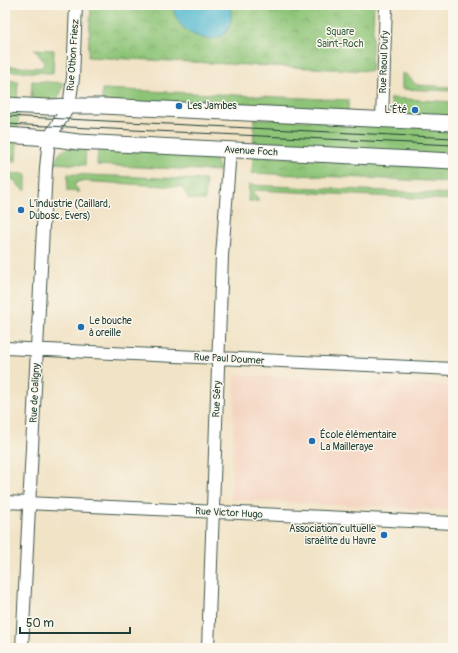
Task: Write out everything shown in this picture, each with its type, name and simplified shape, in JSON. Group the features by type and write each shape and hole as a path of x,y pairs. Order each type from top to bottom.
{"street":[{"name":"Rue Othon Friesz","path":"69,106 76,5"},
{"name":"Rue Raoul Dufy","path":"382,120 386,5"},
{"path":"5,105 49,107 102,106 453,123"},
{"path":"49,138 69,106"},
{"name":"Avenue Foch","path":"5,135 49,138 78,142 453,161"},
{"name":"Rue de Caligny","path":"22,648 46,168 49,138"},
{"name":"Rue Séry","path":"208,648 222,256 230,150"},
{"name":"Rue Paul Doumer","path":"5,348 453,369"},
{"name":"Rue Victor Hugo","path":"5,502 453,523"}],"shaded area":[{"name":"École élémentaire La Mailleraye","path":"235,375 453,386 453,510 231,500"}],"green space":[{"name":"Square Saint-Roch","path":"91,5 374,5 371,71 88,57"},
{"path":"34,49 54,50 53,73 5,71 5,66 41,68 45,63"},
{"path":"402,73 407,75 417,85 453,87 453,91 402,89"},
{"path":"5,80 18,81 17,102 5,101"},
{"path":"32,81 63,83 62,90 57,99 53,101 31,102"},
{"path":"102,89 348,100 348,114 102,102"},
{"path":"390,98 453,102 453,119 401,115 394,108"},
{"path":"5,110 19,110 18,132 5,131"},
{"path":"255,118 453,128 453,157 253,146"},
{"path":"5,140 17,141 16,161 5,161"},
{"path":"73,147 86,147 85,165 55,163 61,152"},
{"path":"98,148 209,154 216,162 220,171 97,165"},
{"path":"253,156 453,165 453,182 252,173"},
{"path":"5,173 26,174 26,190 22,189 13,179 5,179"},
{"path":"68,174 206,180 205,200 189,199 182,187 79,181 74,185 80,192 67,191"},
{"path":"249,185 453,194 453,200 256,190 253,193 259,201 248,201"}],"water":[{"path":"173,5 230,5 231,19 229,27 225,33 213,39 199,37 186,30 181,25"}],"tram line":[{"path":"5,116 453,138"},
{"path":"5,124 453,145"}],"place":[{"name":"Les Jambes","path":"179,106"},
{"name":"L'Été","path":"415,110"},
{"name":"L’industrie (Caillard, Dubosc, Evers)","path":"21,210"},
{"name":"Le bouche à oreille","path":"81,327"},
{"name":"École élémentaire La Mailleraye","path":"312,441"},
{"name":"Association cultuelle israélite du Havre","path":"384,535"}]}
